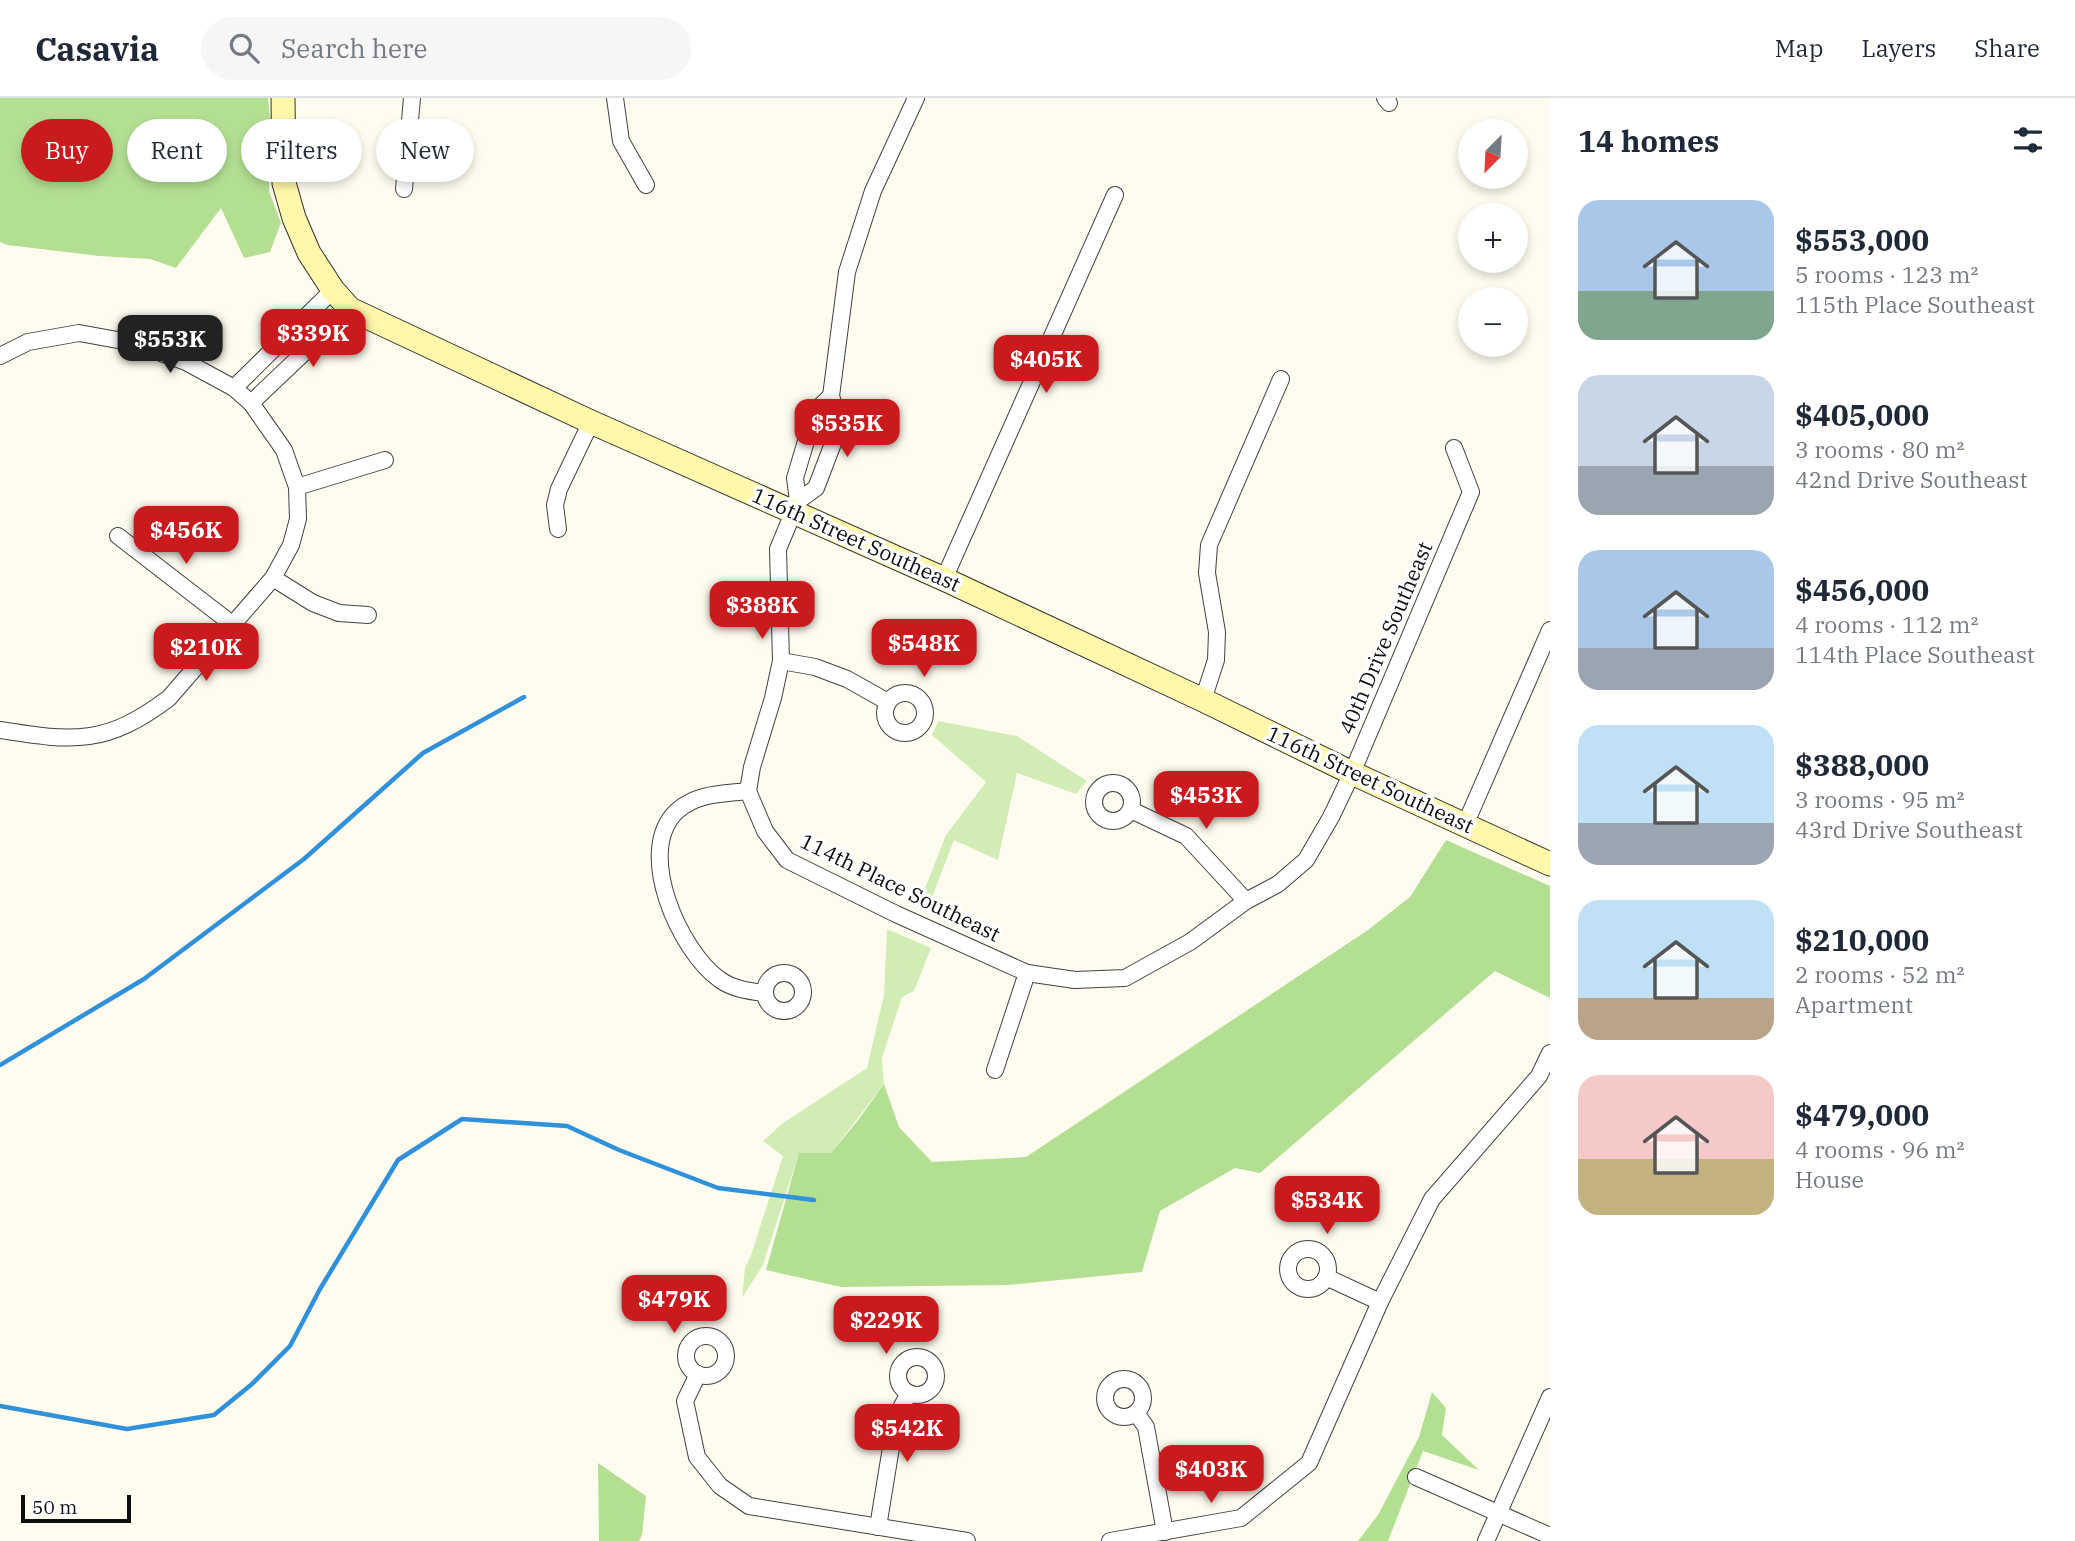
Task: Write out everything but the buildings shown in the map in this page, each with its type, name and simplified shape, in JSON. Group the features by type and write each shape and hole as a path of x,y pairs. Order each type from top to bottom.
{"street":[{"path":"251,403 350,309 333,290 309,253 294,218 284,183 283,98"},
{"path":"404,190 412,98"},
{"path":"615,98 621,141 646,185"},
{"path":"765,993 742,990 720,980 696,958 676,923 659,868 663,833 676,812 699,797 748,791 751,767 773,698 781,661 778,550 796,507 816,488 840,425 831,396 847,272 873,191 916,98"},
{"path":"944,579 1115,195"},
{"path":"234,388 333,290"},
{"name":"116th Street Southeast","path":"350,309 591,422 796,507 1352,773 1550,864"},
{"path":"0,356 28,342 79,333 134,343 160,352 186,362 234,388 251,403 284,450 297,487 298,519 291,545 273,578 169,698 130,724 105,734 53,738 0,730"},
{"path":"1203,700 1216,660 1217,632 1208,573 1209,545 1282,379"},
{"path":"796,507 795,478 815,411 831,396"},
{"path":"558,529 555,505 559,489 591,422"},
{"name":"40th Drive Southeast","path":"1027,973 1075,980 1125,978 1190,942 1246,901 1278,884 1306,860 1352,773 1471,492 1454,448"},
{"path":"297,487 385,460"},
{"path":"118,536 232,624"},
{"path":"273,578 313,603 339,613 368,615"},
{"path":"1465,825 1550,631"},
{"path":"781,661 815,667 847,679 888,702"},
{"name":"114th Place Southeast","path":"748,791 765,831 787,860 896,914 1027,973"},
{"path":"1130,810 1186,836 1246,901"},
{"path":"995,1070 1027,973"},
{"path":"1110,1541 1241,1518 1309,1463 1380,1302 1432,1199 1539,1076 1550,1053"},
{"path":"1326,1277 1380,1302"},
{"path":"698,1374 685,1401 697,1457 720,1486 749,1506 967,1541"},
{"path":"878,1527 896,1417 909,1393"},
{"path":"1486,1541 1550,1398"},
{"path":"1136,1413 1146,1427 1165,1532"},
{"path":"1416,1476 1550,1536"}],"green space":[{"path":"0,98 268,98 270,119 241,119 241,182 269,182 269,191 281,223 270,252 244,258 221,208 176,268 150,259 99,256 0,242"},
{"path":"938,721 1017,736 1087,781 1076,794 1017,773 998,860 954,840 928,908 919,903 946,835 986,782 932,735"},
{"path":"1446,840 1550,886 1550,998 1495,971 1260,1173 1235,1168 1160,1211 1142,1272 1007,1285 841,1287 766,1270 799,1153 831,1153 884,1084 899,1127 932,1162 1026,1157 1368,930 1410,897"},
{"path":"887,929 931,948 914,991 902,997 882,1058 884,1084 831,1153 799,1153 763,1265 742,1298 745,1268 783,1156 763,1141 783,1123 867,1068 884,995"},
{"path":"1432,1392 1446,1408 1442,1435 1479,1470 1423,1451 1388,1541 1358,1541 1378,1515 1419,1437"},
{"path":"598,1463 646,1496 639,1541 599,1541"}],"waterway":[{"path":"0,1065 144,979 304,859 423,753 524,697"},
{"path":"0,1406 127,1429 214,1415 252,1384 290,1346 320,1289 398,1160 462,1119 567,1126 619,1150 718,1188 814,1200"}]}
